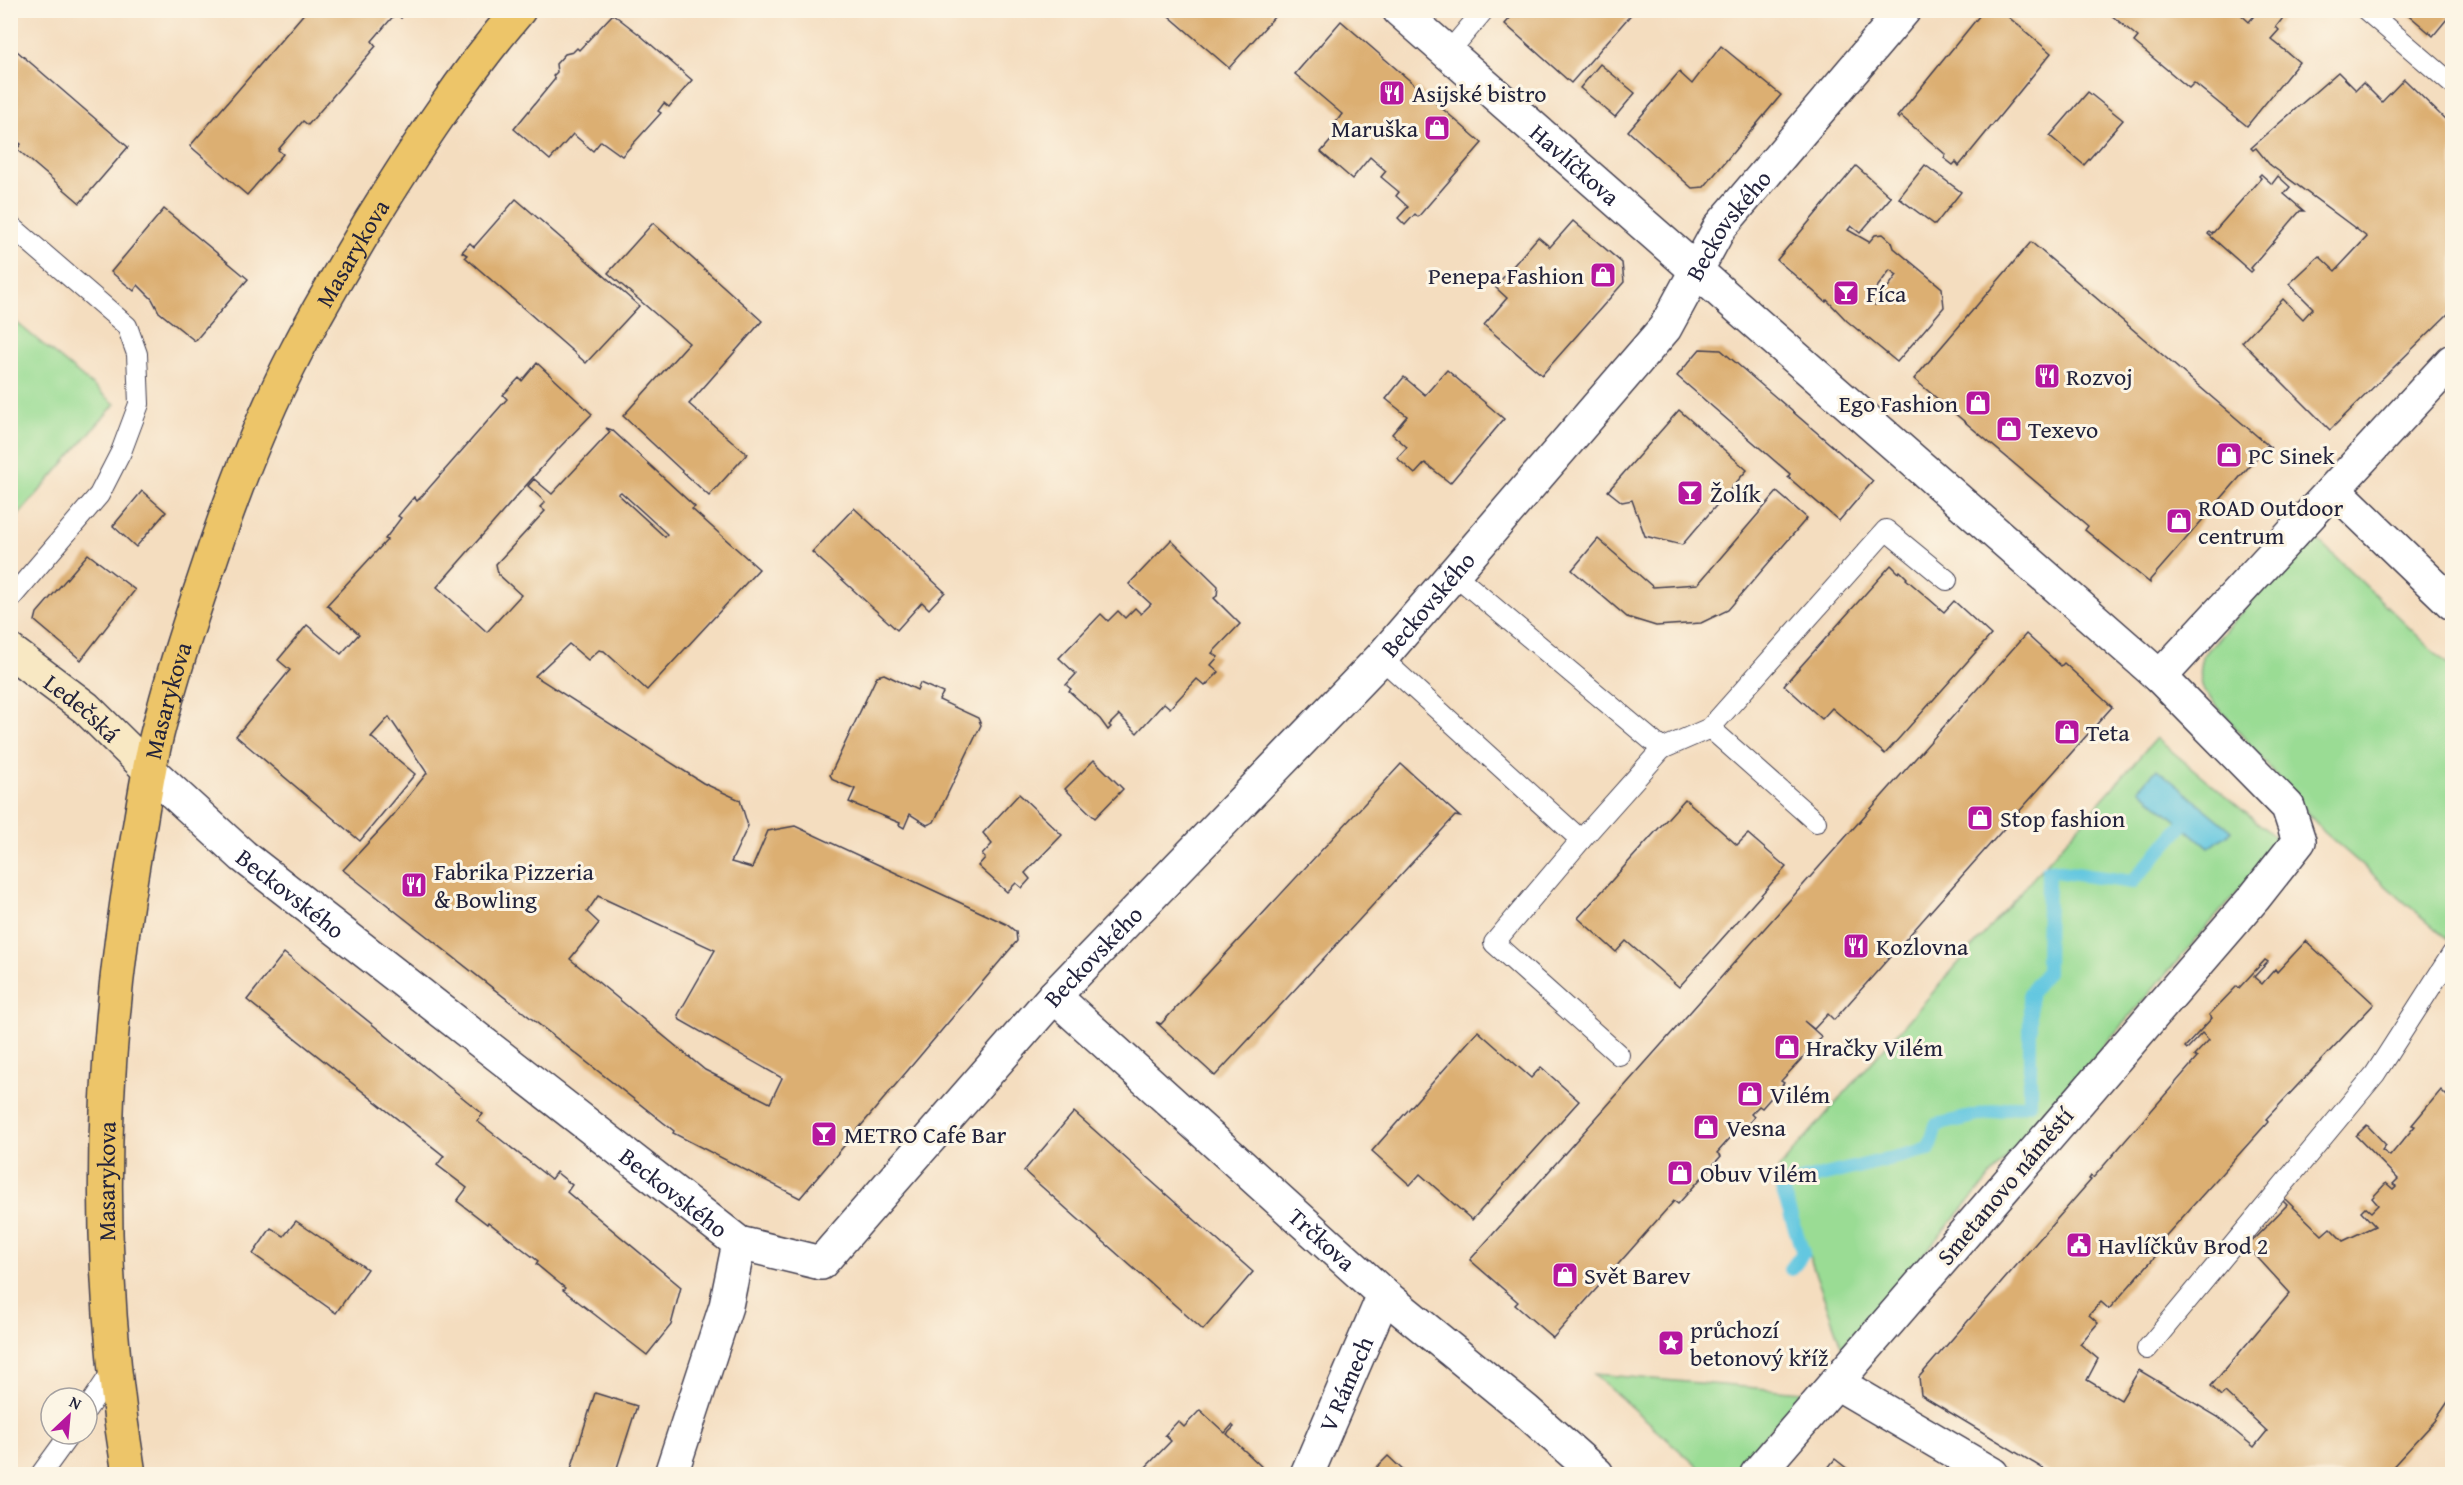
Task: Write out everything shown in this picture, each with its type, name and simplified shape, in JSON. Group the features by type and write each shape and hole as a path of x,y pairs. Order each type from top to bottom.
{"main road":[{"name":"Masarykova","path":"129,1474 115,1367 107,1280 106,1103 117,972 149,770 162,714 226,514 294,355 331,287 428,131 519,10"},
{"name":"Ledečská","path":"10,651 86,708 149,770"}],"street":[{"name":"Havlíčkova","path":"1399,10 2160,677"},
{"name":"Beckovského","path":"149,770 243,856 739,1243 821,1263 1054,996 1381,657 1665,328 1720,227 1904,10"},
{"path":"2160,677 2452,362"},
{"path":"2334,489 2452,603"},
{"name":"Smetanovo náměstí","path":"1756,1474 1837,1383 2253,898 2299,841 2288,807 2160,677"},
{"name":"Trčkova","path":"1054,996 1384,1295 1597,1474"},
{"path":"671,1474 726,1306 739,1243"},
{"name":"V Rámech","path":"1307,1474 1384,1295"},
{"path":"1837,1383 1992,1474"}],"lane":[{"path":"1448,53 1484,10"},
{"path":"2366,10 2452,84"},
{"path":"10,225 127,326 137,354 138,404 121,452 99,495 10,599"},
{"path":"1619,1055 1494,943 1662,749 1710,728 1886,530 1947,580"},
{"path":"1453,573 1662,749"},
{"path":"1381,657 1581,840"},
{"path":"1710,728 1816,822"},
{"path":"2146,1349 2375,1074 2452,955"},
{"path":"99,1391 115,1367"},
{"path":"41,1474 61,1446"}],"green space":[{"path":"11,318 115,404 11,524"},
{"path":"2311,533 2452,669 2452,930 2447,939 2324,832 2202,686 2200,674 2203,656"},
{"path":"2156,738 2276,838 2272,852 1842,1348 1778,1169"},
{"path":"1594,1374 1803,1392 1731,1474 1706,1474"}],"water":[{"path":"2157,769 2232,831 2209,848 2139,789"}],"building":[{"path":"307,10 407,10 401,18 396,13 372,41 376,46 308,125 303,121 278,150 283,154 247,195 190,146"},
{"path":"1162,10 1269,10 1275,16 1229,68"},
{"path":"1517,10 1635,10 1571,83 1505,24"},
{"path":"1984,10 2000,10 2051,53 1959,166 1956,162 1953,165 1944,158 1946,155 1901,116 1899,119 1897,117"},
{"path":"2105,10 2236,10 2249,22 2257,12 2260,14 2263,10 2281,10 2286,14 2276,27 2279,30 2271,39 2299,62 2247,126 2194,83 2189,88 2134,42 2138,37"},
{"path":"2403,10 2452,10 2452,13 2433,36"},
{"path":"613,14 692,80 669,107 664,103 658,111 661,113 622,156 601,141 593,151 573,134 550,160 514,129 555,79 553,76 557,72 556,64 565,54 577,48 579,50"},
{"path":"1341,21 1482,143 1418,217 1415,214 1405,225 1398,218 1408,207 1396,196 1399,192 1381,177 1386,171 1370,157 1352,179 1321,152 1340,130 1334,125 1342,114 1295,74"},
{"path":"10,45 128,147 80,203 17,149 21,144 10,135"},
{"path":"1721,46 1781,95 1704,187 1692,188 1628,131 1679,72 1692,84"},
{"path":"1600,64 1635,93 1615,117 1580,88"},
{"path":"2338,72 2356,90 2363,83 2382,102 2404,79 2452,126 2452,310 2330,430 2242,342 2283,299 2303,319 2313,308 2289,284 2319,256 2335,271 2367,237 2269,164 2256,148 2253,150 2251,148"},
{"path":"2088,92 2123,120 2084,165 2050,136"},
{"path":"1925,165 1961,192 1935,225 1899,198"},
{"path":"1856,166 1891,197 1860,233 1851,226 1848,230 1869,242 1875,235 1883,234 1892,242 1894,248 1942,288 1944,307 1897,362 1847,321 1827,300 1826,302 1777,260","holes":["1890,270 1897,275 1875,305 1869,298"]},
{"path":"2261,174 2272,184 2278,176 2290,187 2284,194 2304,211 2300,211 2251,268 2253,270 2251,272 2208,234 2209,232 2212,234 2261,178 2259,176"},
{"path":"516,199 639,306 586,363 462,252 470,243 474,247"},
{"path":"164,209 248,279 195,341 159,312 152,299 138,285 134,291 111,272"},
{"path":"1573,221 1622,263 1624,282 1542,375 1484,325 1507,298 1495,287 1538,237 1550,247"},
{"path":"653,223 762,321 689,404 747,454 709,496 623,416 689,343 608,273"},
{"path":"2031,242 2271,448 2267,446 2150,580 2150,583 2085,530 2088,526 1914,379"},
{"path":"1700,349 1721,350 1873,481 1839,521 1788,477 1790,474 1677,376"},
{"path":"537,363 592,414 558,449 437,587 487,632 521,595 498,574 496,564 545,511 540,507 545,502 528,486 534,479 552,494 610,432 606,428 612,430 695,507 692,509 759,569 647,690 604,651 599,650 588,660 569,644 535,676 703,783 740,800 748,826 731,862 752,868 768,831 795,826 1006,924 1016,932 1017,941 800,1198 673,1133 674,1131 343,870 391,818 427,773 389,717 371,737 415,774 360,841 236,736 290,670 278,660 307,625 341,654 359,634 327,605 387,540 385,539 401,518 398,516 414,497 417,501 422,496 507,399 503,395 519,378 522,381","holes":["621,492 667,534 665,537 618,494","598,896 715,950 678,1015 680,1020 782,1078 770,1103 705,1070 570,959 599,923 587,912"]},
{"path":"1447,370 1504,419 1450,483 1425,463 1415,474 1397,458 1407,447 1392,434 1407,416 1386,399 1404,377 1425,395"},
{"path":"1679,410 1747,470 1682,545 1645,536 1632,500 1622,502 1608,491"},
{"path":"142,491 166,512 136,547 113,526"},
{"path":"1777,492 1807,518 1728,610 1701,623 1656,626 1627,617 1572,570 1598,539 1653,587 1698,584"},
{"path":"854,508 945,592 929,609 922,602 897,630 812,552"},
{"path":"1171,540 1218,586 1217,596 1214,598 1240,624 1212,653 1218,657 1211,665 1219,672 1205,686 1197,679 1170,708 1164,703 1137,733 1119,715 1109,725 1111,727 1108,730 1100,719 1069,691 1071,689 1066,685 1076,674 1059,658 1101,614 1108,621 1118,611 1125,618 1135,608 1141,614 1151,604 1129,584"},
{"path":"88,554 135,590 81,660 35,621 37,613"},
{"path":"1891,565 1944,612 1954,601 1991,635 1885,754 1832,708 1822,719 1784,685"},
{"path":"2026,634 2061,666 2064,663 2112,707 1834,1020 1828,1014 1814,1029 1804,1021 1822,1037 1781,1081 1784,1083 1762,1108 1759,1106 1751,1114 1754,1117 1742,1131 1739,1128 1717,1153 1721,1156 1678,1204 1674,1201 1553,1338 1515,1305 1518,1302 1470,1260"},
{"path":"884,674 917,690 920,683 943,693 939,700 978,718 981,725 934,822 927,825 910,814 904,828 899,825 900,823 849,802 855,789 833,780 830,775 877,676"},
{"path":"1094,760 1123,789 1095,818 1065,789"},
{"path":"1401,764 1460,817 1455,816 1215,1076 1156,1022 1161,1024"},
{"path":"1019,794 1062,835 1025,873 1030,879 1022,888 1016,883 1007,892 978,866 985,858 982,855 992,844 983,833"},
{"path":"1685,799 1737,845 1748,834 1786,867 1679,987 1626,941 1616,952 1578,918"},
{"path":"2306,941 2374,1004 2266,1119 2268,1122 2162,1240 2160,1238 2153,1245 2160,1251 2109,1309 2101,1302 2089,1315 2098,1323 2080,1344 2098,1359 2087,1380 2121,1400 2139,1370 2218,1417 2254,1447 2267,1431 2225,1392 2221,1396 2211,1386 2290,1293 2247,1246 2287,1205 2282,1200 2284,1198 2322,1235 2330,1228 2343,1241 2375,1226 2361,1211 2365,1207 2371,1212 2378,1205 2372,1198 2386,1183 2393,1189 2396,1186 2393,1184 2398,1179 2356,1136 2367,1125 2386,1145 2382,1150 2390,1156 2441,1090 2447,1096 2452,1089 2452,1396 2435,1421 2386,1474 2052,1474 1921,1395 1919,1377 2091,1180 2089,1179 2091,1176 2093,1178 2197,1058 2194,1056 2209,1040 2202,1033 2187,1049 2185,1047 2212,1018 2209,1015 2265,960 2268,962 2254,977 2262,984 2275,969 2277,972"},
{"path":"284,953 483,1114 477,1121 551,1179 556,1172 572,1185 567,1192 681,1287 671,1325 647,1355 563,1290 565,1288 536,1264 538,1261 457,1201 467,1188 437,1165 444,1156 247,1000"},
{"path":"1478,1031 1531,1078 1541,1067 1579,1101 1472,1220 1420,1174 1410,1185 1372,1151"},
{"path":"1074,1112 1253,1272 1203,1330 1024,1171"},
{"path":"296,1221 367,1269 336,1313 253,1254 271,1228 284,1236"},
{"path":"595,1393 637,1406 615,1474 587,1474 571,1469"},
{"path":"1200,1410 1225,1433 1232,1425 1234,1427 1227,1434 1264,1469 1259,1474 1149,1474 1144,1469 1171,1441 1165,1435 1178,1421 1184,1427"},
{"path":"1388,1456 1407,1474 1370,1474"},
{"path":"1835,1459 1854,1474 1823,1474"}],"waterway":[{"path":"1791,1269 1803,1253 1781,1186 1929,1149 1936,1125 2030,1103 2030,993 2047,972 2048,870 2132,882 2191,816"}],"place":[{"name":"Asijské bistro","path":"1392,93"},
{"name":"Maruška","path":"1437,128"},
{"name":"Penepa Fashion","path":"1603,275"},
{"name":"Fíca","path":"1846,293"},
{"name":"Rozvoj","path":"2047,376"},
{"name":"Ego Fashion","path":"1978,403"},
{"name":"Texevo","path":"2009,429"},
{"name":"PC Sinek","path":"2229,455"},
{"name":"Žolík","path":"1690,493"},
{"name":"ROAD Outdoor centrum","path":"2179,521"},
{"name":"Teta","path":"2067,732"},
{"name":"Stop fashion","path":"1980,818"},
{"name":"Fabrika Pizzeria & Bowling","path":"414,885"},
{"name":"Kozlovna","path":"1856,946"},
{"name":"Hračky Vilém","path":"1787,1047"},
{"name":"Vilém","path":"1750,1094"},
{"name":"Vesna","path":"1706,1127"},
{"name":"METRO Cafe Bar","path":"824,1134"},
{"name":"Obuv Vilém","path":"1680,1173"},
{"name":"Havlíčkův Brod 2","path":"2079,1245"},
{"name":"Svět Barev","path":"1565,1275"},
{"name":"průchozí betonový kříž","path":"1671,1343"}]}
